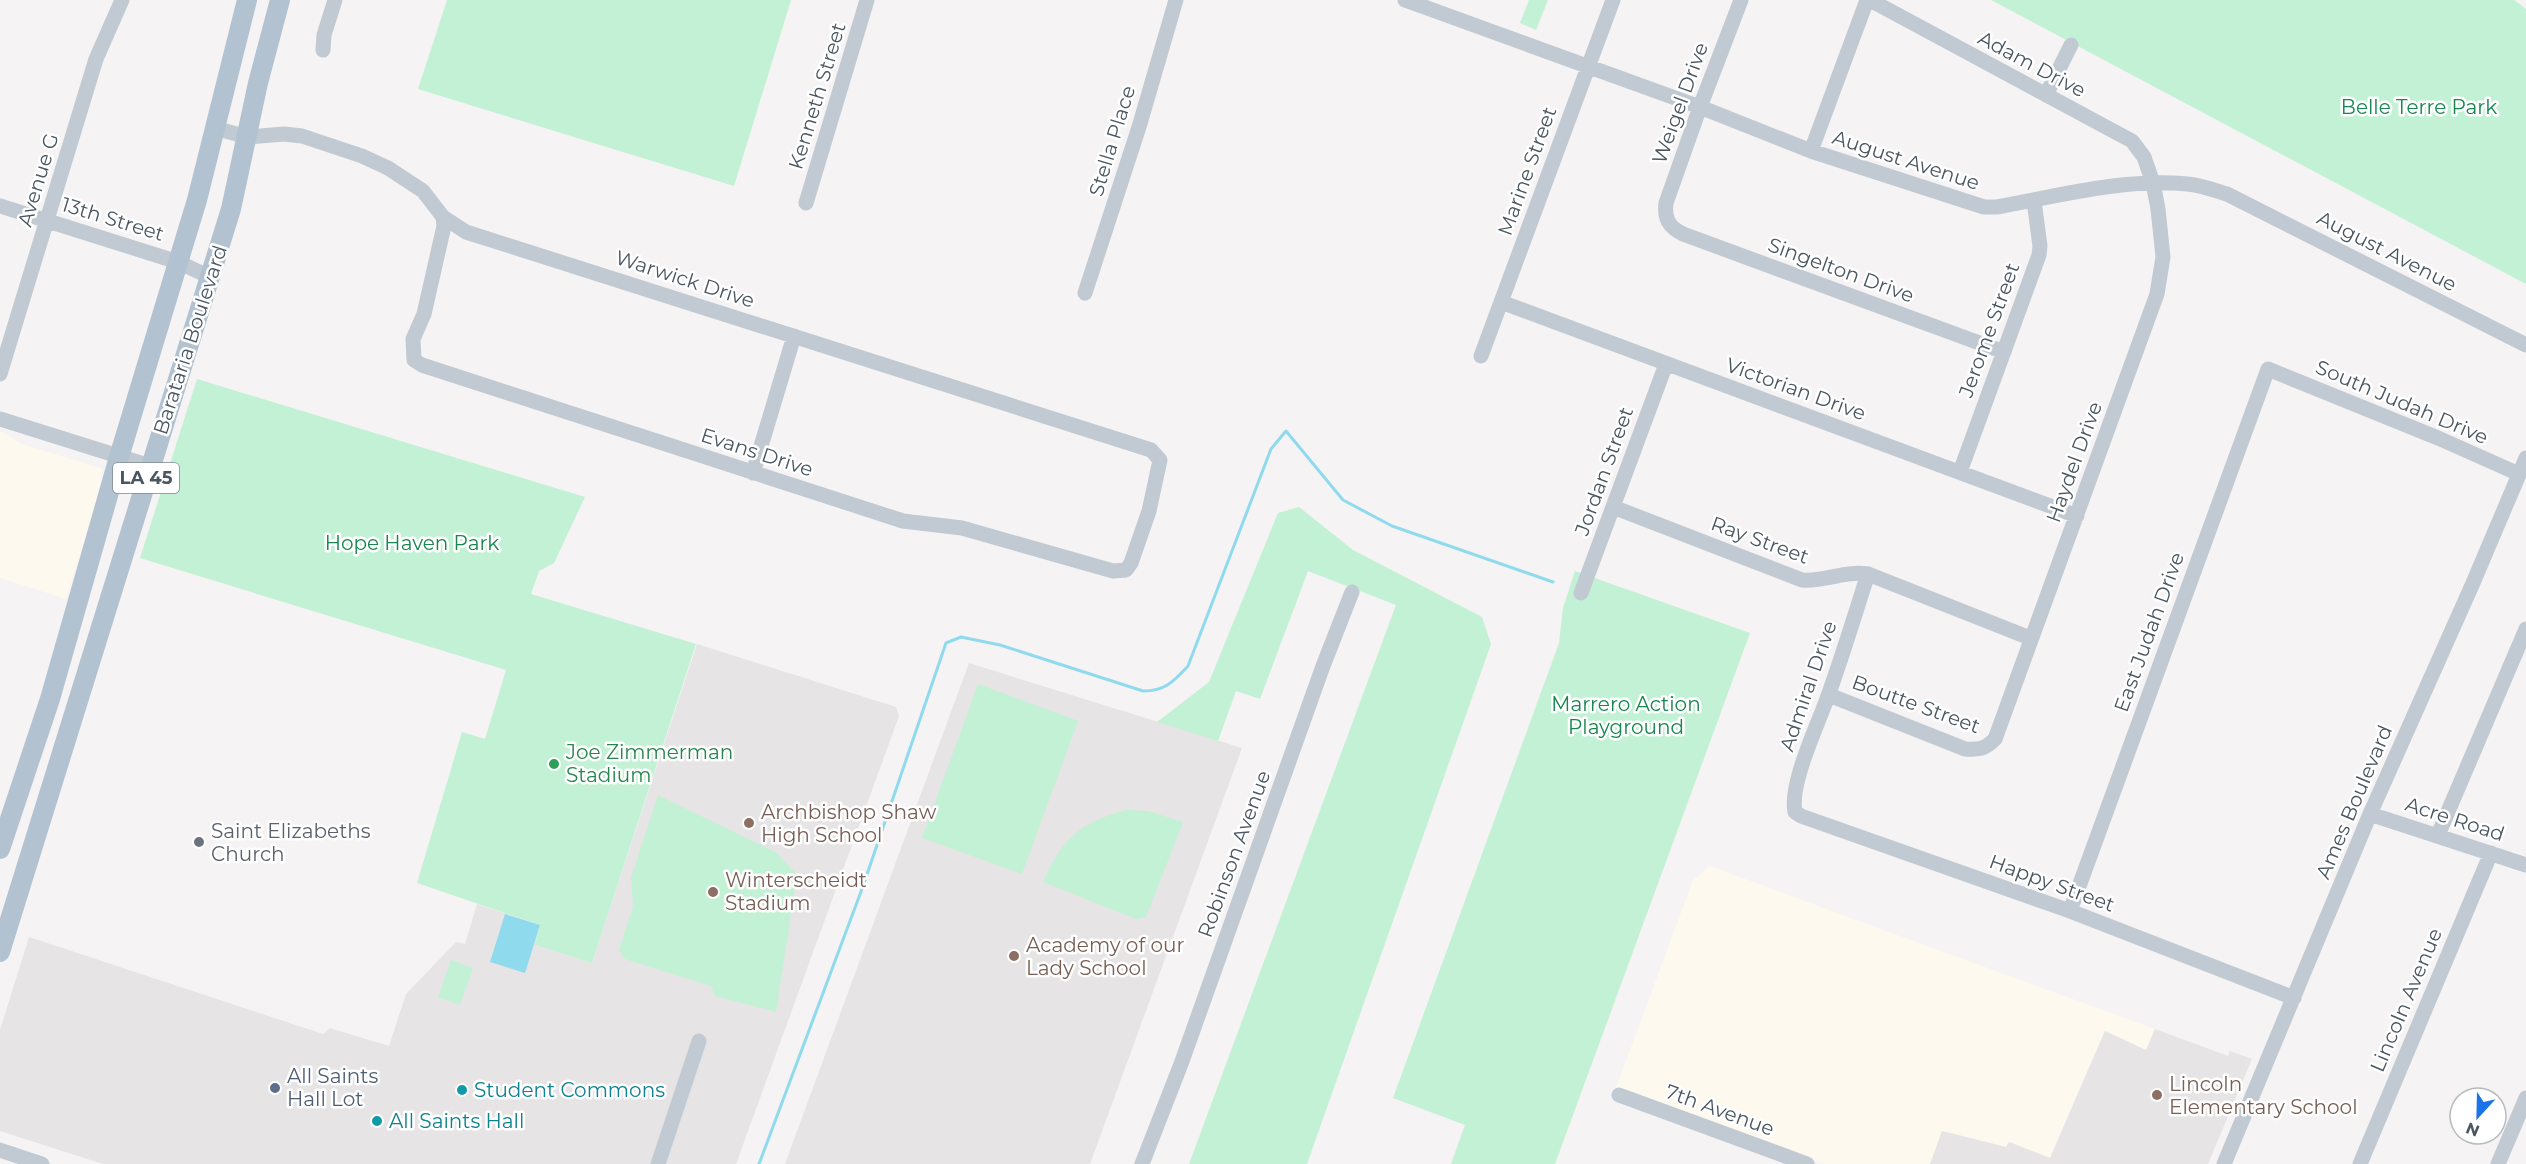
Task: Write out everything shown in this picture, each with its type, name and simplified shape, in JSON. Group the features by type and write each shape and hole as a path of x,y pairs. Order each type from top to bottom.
{"main road":[{"name":"Barataria Boulevard","path":"0,849 51,699 119,457 178,261 247,0"},
{"name":"Barataria Boulevard","path":"0,952 231,209 280,0"}],"street":[{"name":"Avenue G","path":"0,374 96,59 122,0"},
{"path":"323,50 324,35 335,0"},
{"name":"Kenneth Street","path":"806,203 867,0"},
{"name":"Stella Place","path":"1085,293 1139,127 1176,0"},
{"name":"August Avenue","path":"1405,0 1700,107 1811,151 1984,207 2034,201 2129,184 2189,184 2228,194 2526,345"},
{"name":"Marine Street","path":"1481,356 1613,0"},
{"name":"Weigel Drive","path":"1667,222 1666,203 1741,0"},
{"path":"1811,151 1868,0"},
{"name":"Adam Drive","path":"1868,0 2132,141 2144,157 2153,183"},
{"path":"2046,95 2071,45"},
{"name":"Warwick Drive","path":"215,128 247,136 284,134 302,136 362,156 388,168 423,192 443,217 466,232 1151,450 1158,455 1160,460 1149,511 1131,563 1126,570 1113,571"},
{"name":"Haydel Drive","path":"1988,746 1999,728 2157,294 2163,256 2153,183"},
{"name":"Jerome Street","path":"1960,472 2039,255 2040,246 2034,201"},
{"name":"13th Street","path":"0,206 178,261 210,277"},
{"name":"Evans Drive","path":"443,217 444,226 426,303 413,339 414,360 422,365 903,521 962,528 1113,571"},
{"name":"Singelton Drive","path":"1667,222 1683,234 2004,352"},
{"name":"Victorian Drive","path":"1501,302 2077,516"},
{"path":"753,473 794,336"},
{"name":"Jordan Street","path":"1581,593 1666,364"},
{"name":"South Judah Drive","path":"2268,369 2438,438 2518,474"},
{"name":"East Judah Drive","path":"2070,910 2268,369"},
{"path":"0,419 150,466"},
{"name":"Ames Boulevard","path":"2224,1164 2370,814 2526,458"},
{"name":"Ray Street","path":"1613,507 1802,580 1817,581 1857,572 1868,574 2030,638"},
{"name":"Admiral Drive","path":"1796,812 1793,800 1799,779 1868,574"},
{"name":"Robinson Avenue","path":"1142,1164 1181,1064 1323,666 1352,592"},
{"path":"2438,835 2526,629"},
{"name":"Boutte Street","path":"1829,695 1965,749 1979,750 1988,746"},
{"name":"Happy Street","path":"1796,812 1812,820 2070,910 2294,998"},
{"name":"Acre Road","path":"2370,814 2526,865"},
{"name":"Lincoln Avenue","path":"2360,1164 2491,853"},
{"path":"658,1164 699,1041"},
{"name":"7th Avenue","path":"1619,1095 1807,1164"},
{"path":"2498,1164 2526,1098"},
{"path":"0,1150 42,1164"}],"shaded area":[{"path":"0,431 22,444 103,469 101,477 103,483 66,599 0,578"},
{"name":"Archbishop Shaw High School","path":"697,644 896,707 899,716 736,1164 103,1164 0,1131 0,1030 29,937 323,1034 330,1028 389,1046 406,994 456,942 465,944 477,904 540,925 535,945 592,963"},
{"name":"Academy of our Lady School","path":"969,663 1242,748 1090,1164 785,1164"},
{"path":"1710,866 2155,1029 2146,1050 2104,1032 2050,1158 2009,1142 2007,1147 1942,1131 1930,1164 1825,1164 1616,1088 1693,880"},
{"name":"Lincoln Elementary School","path":"2155,1029 2228,1056 2230,1051 2252,1059 2208,1164 1930,1164 1942,1131 2006,1147 2009,1142 2050,1158 2105,1031 2146,1050"}],"green space":[{"path":"447,0 791,0 734,186 418,89"},
{"path":"1529,0 1548,0 1536,30 1520,23"},
{"name":"Belle Terre Park","path":"1991,0 2514,0 2526,9 2526,284"},
{"name":"Hope Haven Park","path":"197,379 585,497 554,563 539,571 531,594 696,644 592,963 535,945 540,925 417,883 462,732 485,739 506,670 140,558"},
{"path":"1299,507 1353,550 1482,617 1491,644 1307,1164 1189,1164 1396,605 1308,571 1260,699 1236,691 1218,741 1157,722 1209,682 1278,513"},
{"name":"Marrero Action Playground","path":"1575,571 1750,633 1555,1164 1451,1164 1465,1125 1393,1098 1559,643 1563,608"},
{"path":"978,684 1078,721 1022,874 922,838"},
{"name":"Winterscheidt Stadium","path":"658,795 777,853 797,875 776,1012 715,996 711,986 625,959 619,950 633,906 631,878"},
{"path":"1126,810 1148,811 1183,822 1146,917 1136,919 1043,882 1058,854 1074,834 1096,821"},
{"path":"451,960 473,968 460,1005 438,997"}],"water":[{"path":"505,914 540,925 525,973 490,962"}],"waterway":[{"path":"759,1164 862,889 946,643 961,637 1000,645 1143,691 1151,691 1168,684 1188,666 1271,449 1286,431 1343,500 1392,526 1553,582"}],"place":[{"name":"Joe Zimmerman Stadium","path":"554,764"},
{"name":"Archbishop Shaw High School","path":"749,823"},
{"name":"Saint Elizabeths Church","path":"199,842"},
{"name":"Winterscheidt Stadium","path":"713,892"},
{"name":"Academy of our Lady School","path":"1014,956"},
{"name":"All Saints Hall Lot","path":"275,1088"},
{"name":"Student Commons","path":"462,1090"},
{"name":"Lincoln Elementary School","path":"2157,1095"},
{"name":"All Saints Hall","path":"377,1121"}]}
